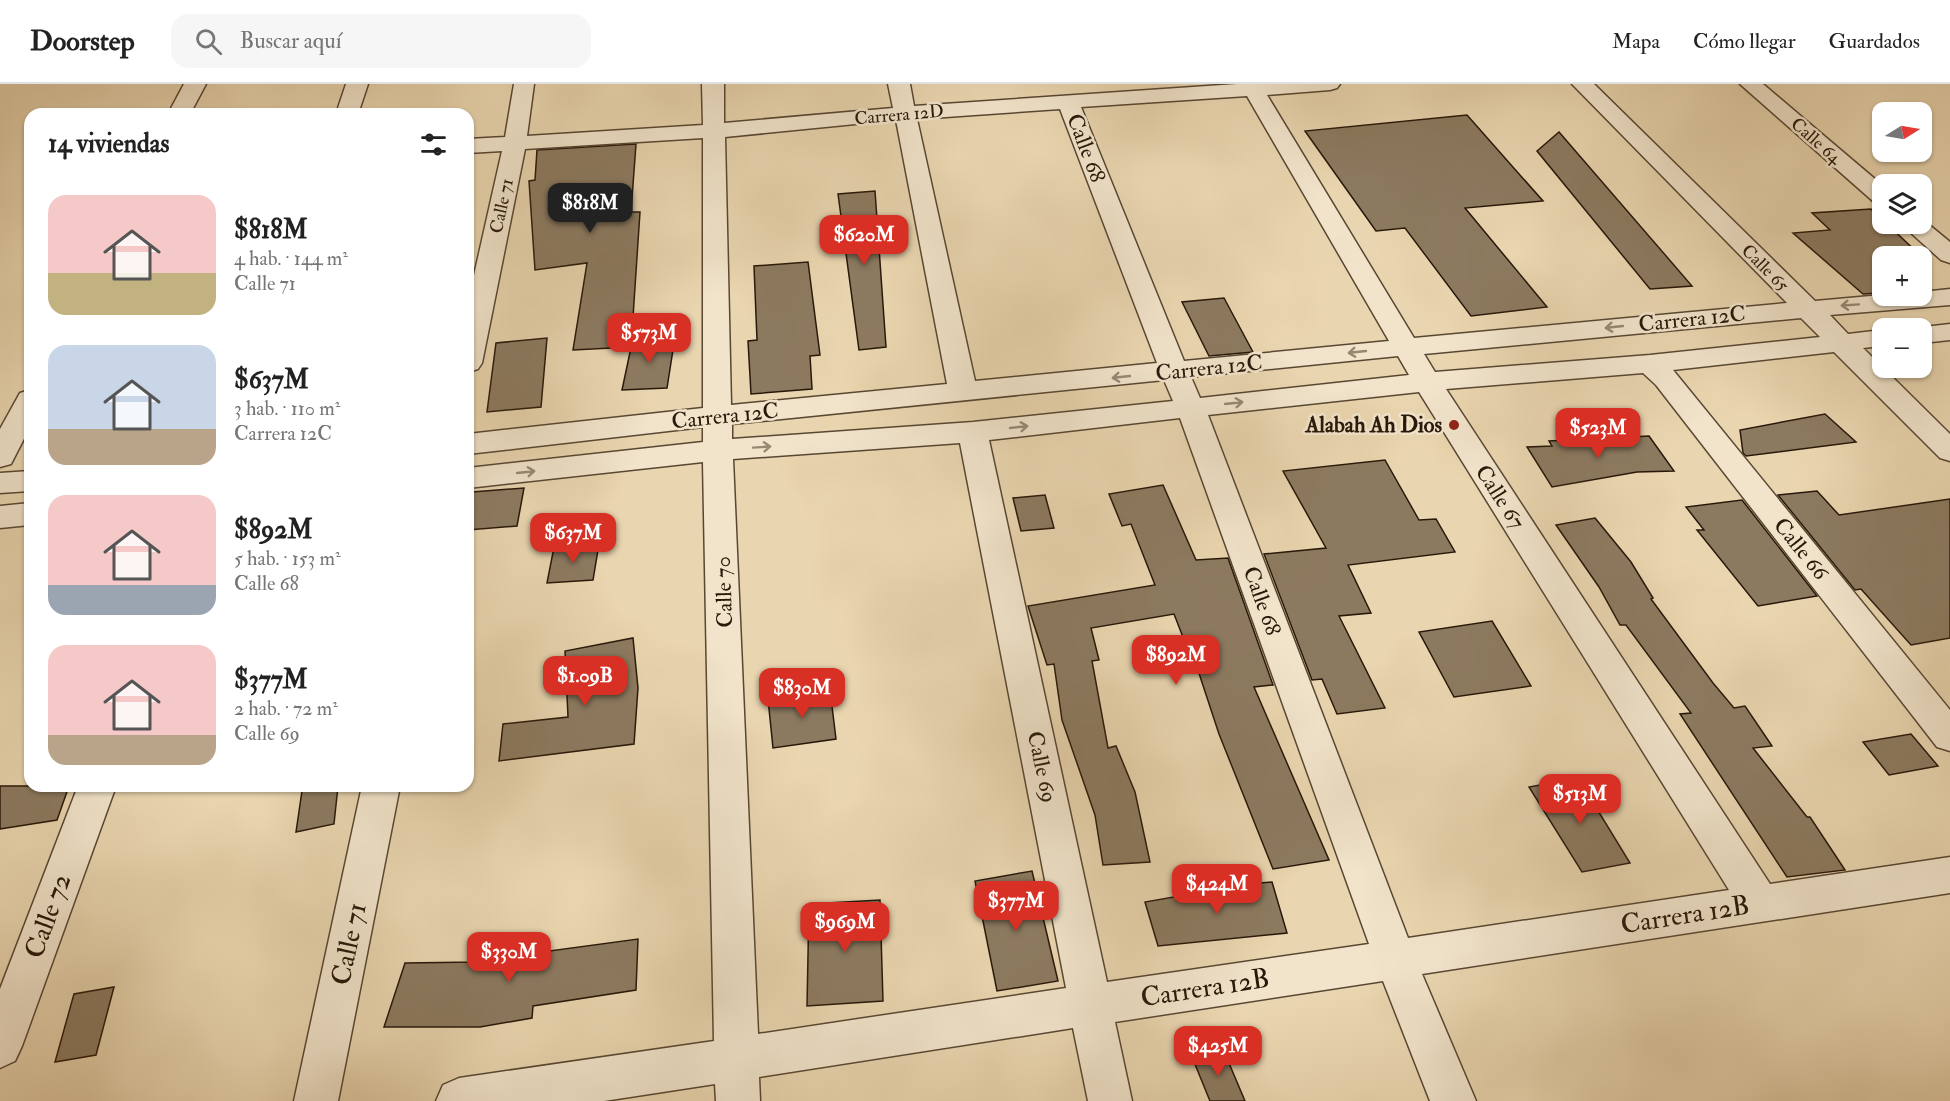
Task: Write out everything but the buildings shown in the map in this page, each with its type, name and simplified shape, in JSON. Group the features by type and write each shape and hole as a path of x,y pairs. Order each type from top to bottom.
{"street":[{"path":"182,108 195,84"},
{"path":"349,108 357,84"},
{"name":"Calle 71","path":"474,335 515,144 524,84"},
{"name":"Calle 70","path":"713,84 717,416 720,450 739,1059 738,1101"},
{"path":"898,84 906,113 963,393"},
{"name":"Carrera 12D","path":"474,146 715,131 906,113 1068,103 1252,87 1330,84"},
{"name":"Calle 65","path":"1582,84 1950,451"},
{"name":"Calle 64","path":"1750,84 1872,188"},
{"name":"Calle 67","path":"1252,87 1427,382 1760,904"},
{"name":"Calle 68","path":"1068,103 1174,371 1191,408 1395,959 1453,1101"},
{"path":"1925,234 1950,255"},
{"name":"Carrera 12C","path":"474,443 717,416 1406,347 1806,308 1950,297"},
{"path":"1932,334 1950,332"},
{"name":"Carrera 12C","path":"474,477 720,450 973,432 1427,382 1650,364 1872,339"},
{"name":"Calle 66","path":"1650,364 1666,379 1950,736"},
{"path":"0,457 24,411"},
{"name":"Calle 69","path":"973,432 1110,1101"},
{"path":"0,483 24,481"},
{"path":"0,517 24,515"},
{"name":"Calle 72","path":"0,1046 95,792"},
{"name":"Calle 71","path":"316,1101 380,792"},
{"name":"Carrera 12B","path":"459,1101 1950,875"}],"place":[{"name":"Alabah Ah Dios","path":"1454,425"}]}
